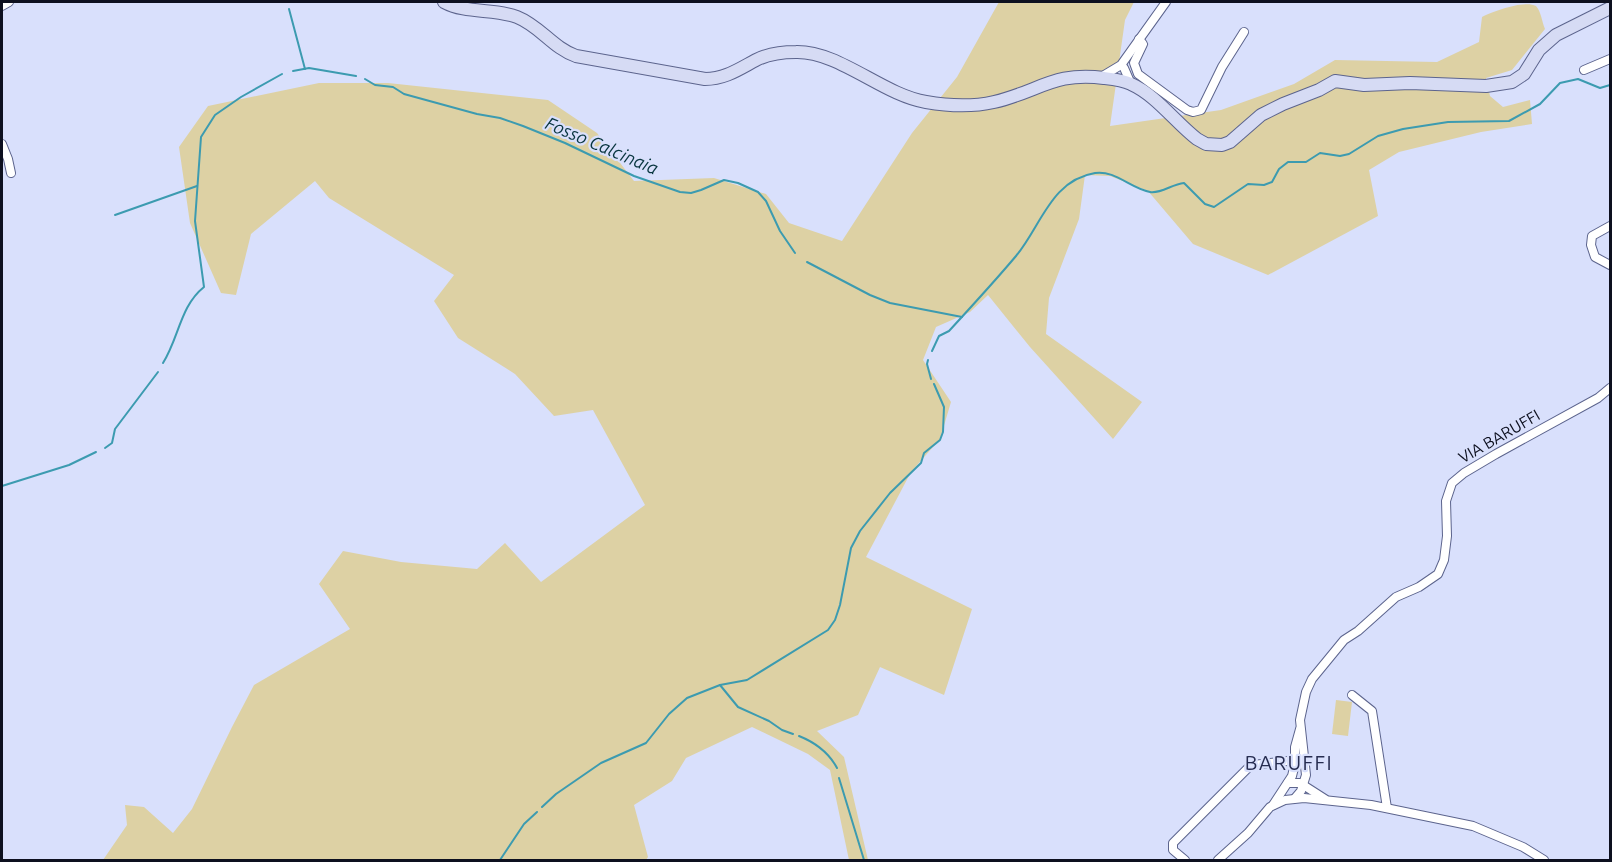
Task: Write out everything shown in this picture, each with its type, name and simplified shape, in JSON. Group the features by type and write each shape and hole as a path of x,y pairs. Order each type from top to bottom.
{"main road":[{"path":"444,2 519,18 535,26 562,50 576,56 705,79 721,78 768,56 803,52 823,57 916,100 964,105 994,102 1065,77 1099,77 1122,68 1131,84 1164,102 1197,140 1206,144 1222,145 1230,142 1260,115 1335,81 1364,85 1410,83 1502,85 1512,82 1524,74 1539,50 1556,35 1611,8"}],"street":[{"path":"2,6 9,2"},
{"path":"1122,68 1139,39 1166,2"},
{"path":"1139,39 1143,44 1134,63 1138,74 1164,102 1193,112 1200,110 1222,67 1244,32"},
{"path":"1584,70 1611,59"},
{"path":"2,144 11,173"},
{"path":"1611,226 1593,236 1590,244 1595,257 1611,265"},
{"name":"VIA BARUFFI","path":"1218,861 1248,833 1288,783 1294,771 1294,747 1300,726 1301,709 1306,692 1317,672 1332,653 1396,597 1419,587 1438,574 1444,560 1447,536 1446,501 1452,483 1464,473 1598,398 1611,388"},
{"path":"1352,695 1372,711 1387,808"},
{"name":"VIA BARUFFI","path":"1295,798 1304,784 1306,775 1306,759 1300,726"},
{"path":"1185,861 1173,850 1173,843 1248,768 1306,759"},
{"path":"1295,798 1290,792 1288,783 1304,784 1326,799"},
{"path":"1270,807 1295,798 1326,799 1387,808 1473,826 1522,847 1544,861"}],"shaded area":[{"path":"999,2 1134,2 1125,20 1110,126 1221,110 1294,84 1335,60 1437,62 1479,42 1482,17 1509,7 1524,4 1536,6 1545,29 1512,70 1486,78 1490,96 1503,107 1530,100 1532,124 1481,132 1399,152 1369,170 1378,216 1268,275 1193,244 1148,191 1110,176 1085,175 1079,219 1049,298 1046,334 1142,402 1113,439 1030,347 988,295 970,312 936,327 923,360 951,402 940,439 911,472 866,557 972,609 944,695 880,667 858,715 817,731 844,757 868,860 849,860 830,770 808,754 752,727 686,758 672,781 634,805 648,857 646,860 103,860 127,825 125,805 144,807 173,833 192,809 254,685 350,629 319,584 343,551 401,562 477,569 505,543 541,582 645,505 593,410 554,416 515,374 458,338 434,301 454,275 329,198 315,181 251,234 236,295 221,293 190,223 179,147 208,106 319,83 388,83 548,100 597,133 634,181 714,178 766,194 789,223 842,241 912,133 957,77"},
{"path":"1336,700 1352,702 1348,736 1332,734"}],"waterway":[{"name":"Fosso Calcinaia","path":"289,9 305,69"},
{"name":"Fosso Calcinaia","path":"293,71 309,68 356,76"},
{"path":"163,363 190,303 204,287 195,221 201,137 215,115 282,74"},
{"name":"Fosso Calcinaia","path":"365,79 375,85 393,87 404,94 523,126 634,176 680,192 691,193 724,180 738,183 758,192 766,201 780,231 795,253"},
{"path":"932,351 939,336 949,331 1016,256 1057,194 1080,177 1095,173 1109,174 1150,192 1184,183 1205,204 1214,207 1248,184 1264,185 1272,182 1279,169 1288,162 1306,162 1320,153 1340,156 1349,154 1378,136 1403,129 1448,122 1509,121 1540,104 1560,83 1578,79 1600,88 1610,85"},
{"path":"115,215 197,186"},
{"name":"Fosso Calcinaia","path":"807,262 890,303 962,317"},
{"path":"928,360 931,379"},
{"path":"105,448 112,443 115,429 158,372"},
{"path":"542,807 556,794 601,763 646,743 669,714 687,698 720,685 747,680 828,630 835,620 840,605 851,548 860,531 890,493 921,463 924,453 940,440 943,432 944,407 934,384"},
{"path":"2,486 69,465 96,452"},
{"path":"720,685 738,707 793,734"},
{"path":"799,736 821,749 837,768"},
{"path":"839,778 864,860"},
{"path":"500,860 524,824 537,812"}],"district":[{"name":"BARUFFI","path":"1289,762"}]}
